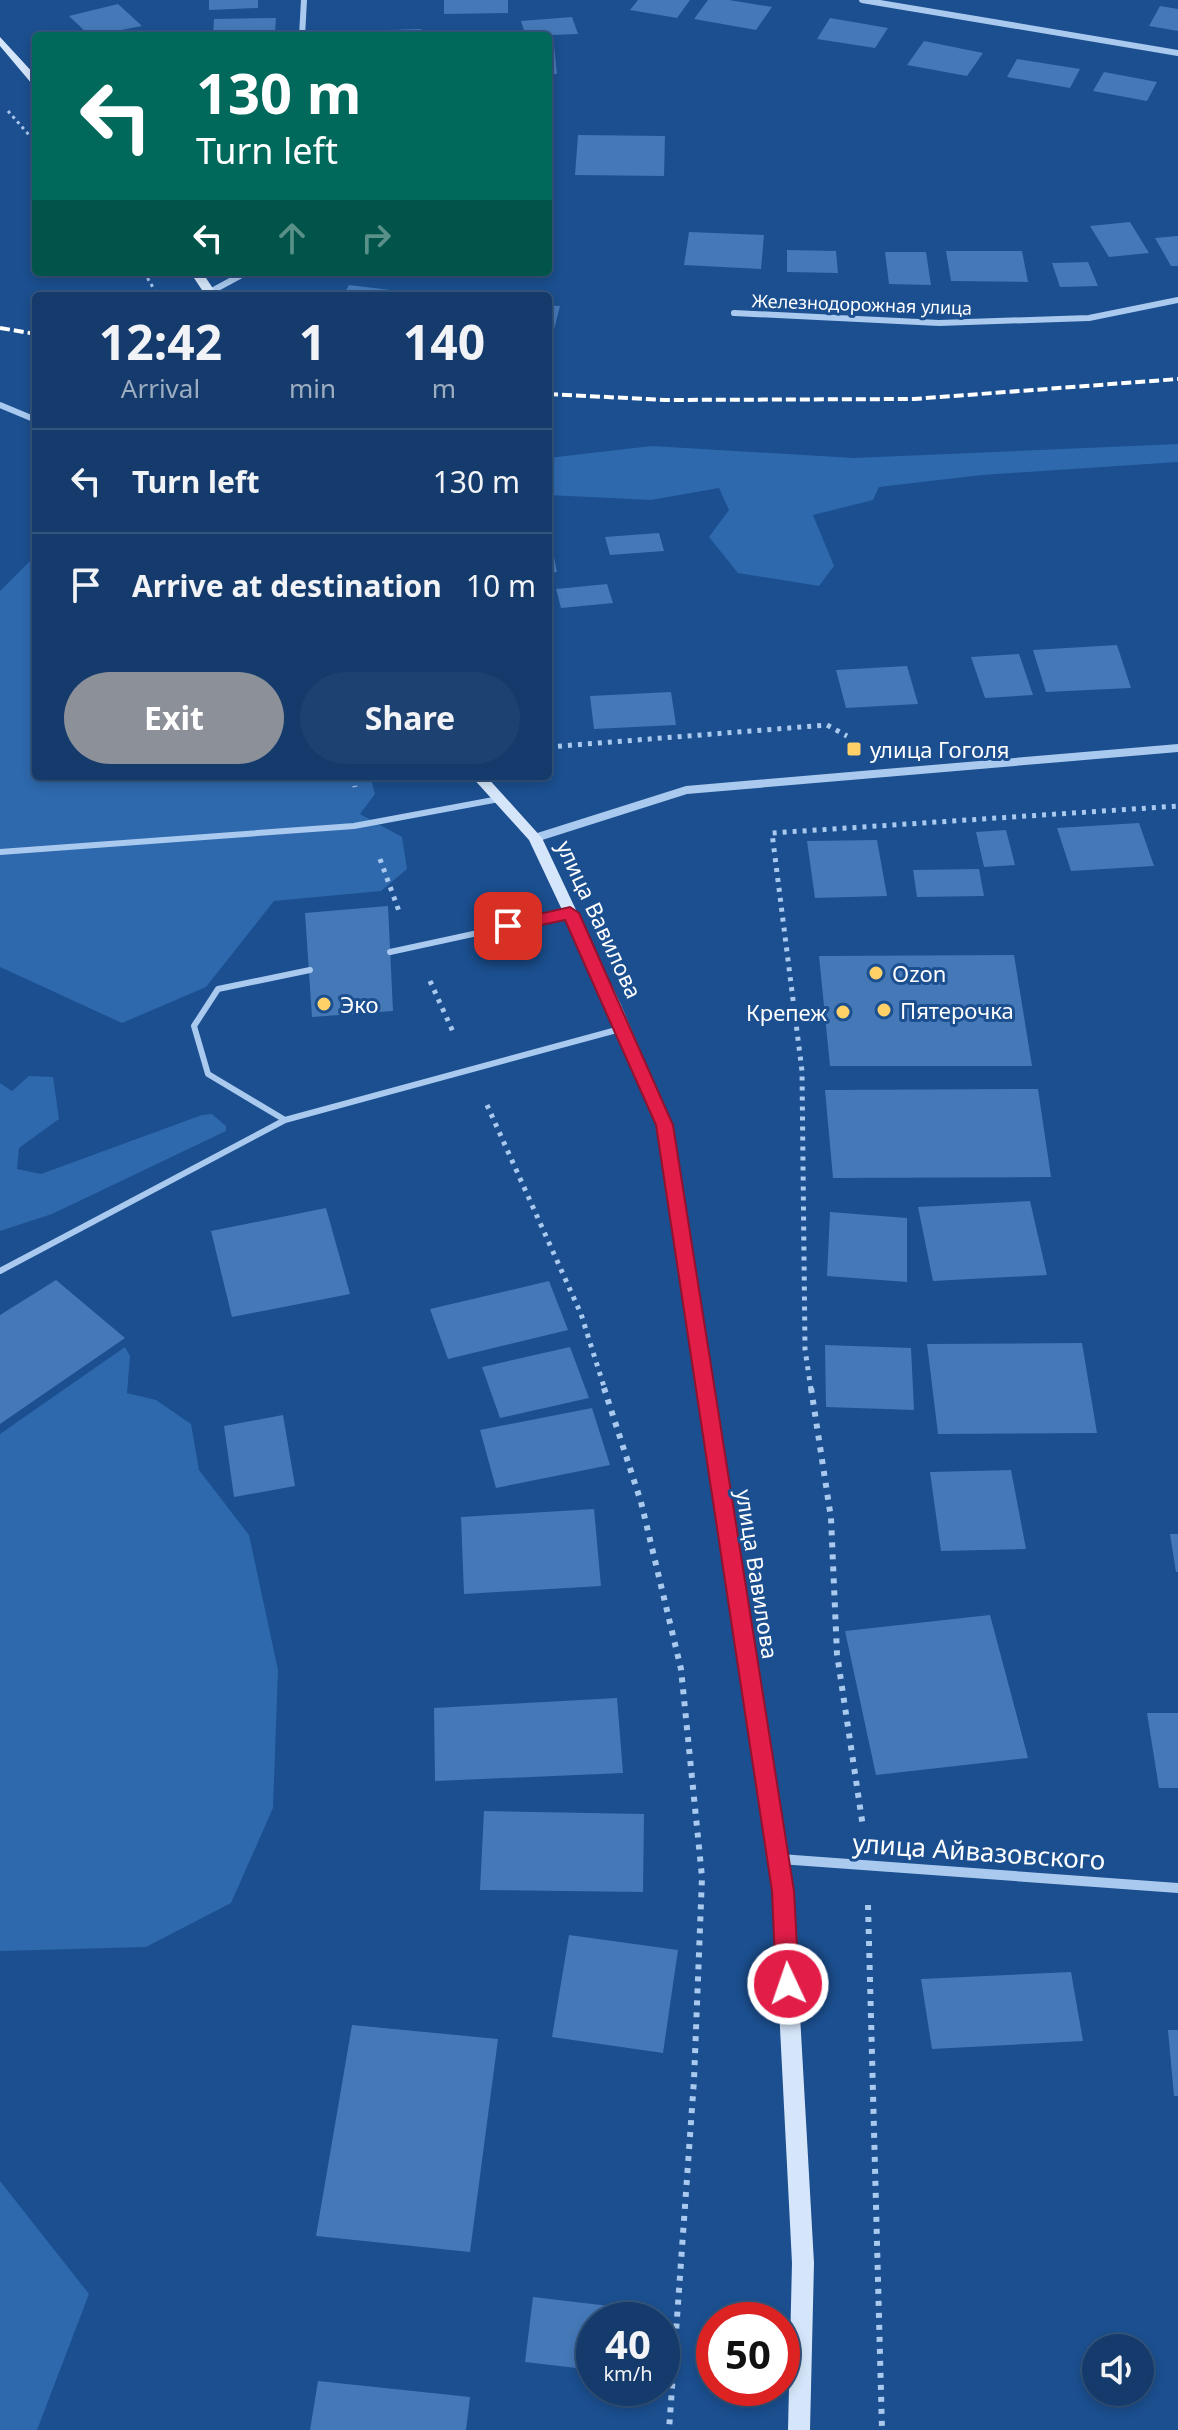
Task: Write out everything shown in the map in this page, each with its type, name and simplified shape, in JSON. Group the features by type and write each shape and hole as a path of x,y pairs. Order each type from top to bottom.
{"main road":[{"path":"0,40 32,77"},
{"name":"улица Вавилова","path":"482,780 535,838 624,1028 664,1125 783,1891 803,2263 799,2430"}],"street":[{"path":"302,32 304,0"},
{"path":"862,0 1178,53"},
{"path":"214,292 240,276"},
{"name":"Железнодорожная улица","path":"734,313 954,323 1089,318 1178,300"},
{"path":"0,405 32,418"},
{"path":"535,838 686,790 1178,748"},
{"name":"улица Айвазовского","path":"777,1859 1178,1888"}],"lane":[{"path":"0,852 367,824 499,799"},
{"path":"390,952 570,913"},
{"path":"285,1120 208,1074 194,1026 218,989 310,970"},
{"path":"0,1271 285,1120 624,1028"}],"path":[{"path":"0,103 32,139"},
{"path":"882,2430 867,1865 837,1654 831,1518 805,1349 802,1071 772,833 1178,806"},
{"path":"367,824 469,1070 581,1314 641,1502 681,1669 702,1877 694,2080 669,2430"}],"shaded area":[{"path":"1178,444 1178,462 982,475 879,487 873,500 813,515 834,566 819,586 738,573 709,537 729,510 719,488 651,500 552,495 552,458 652,446 854,458"},
{"path":"32,559 32,780 371,780 375,794 360,814 402,837 407,869 381,891 274,901 206,987 122,1023 0,967 0,591"},
{"path":"29,1076 53,1077 59,1119 19,1148 17,1169 41,1174 202,1115 212,1114 226,1126 226,1131 52,1214 0,1231 0,1083 12,1091"},
{"path":"125,1347 130,1356 127,1393 156,1400 191,1424 199,1470 249,1535 278,1670 273,1808 231,1903 146,1947 0,1951 0,1434"},
{"path":"0,2181 89,2294 37,2430 0,2430"}],"building":[{"path":"209,0 258,0 258,8 209,10"},
{"path":"444,0 508,0 508,13 444,14"},
{"path":"638,0 690,0 677,18 630,10"},
{"path":"708,0 772,7 756,30 694,19"},
{"path":"118,4 142,26 111,32 86,32 69,16"},
{"path":"1160,6 1178,9 1178,31 1149,26"},
{"path":"572,17 578,34 525,32 521,21"},
{"path":"276,18 275,32 213,32 214,19"},
{"path":"830,18 888,28 875,48 817,39"},
{"path":"421,29 421,32 359,32"},
{"path":"924,41 983,53 967,76 907,65"},
{"path":"552,45 554,45 557,74 552,74"},
{"path":"1017,59 1080,69 1070,88 1007,77"},
{"path":"1104,72 1157,82 1147,101 1093,91"},
{"path":"578,135 665,136 664,176 575,175"},
{"path":"1130,222 1149,253 1109,257 1090,226"},
{"path":"689,232 764,235 761,269 684,265"},
{"path":"1178,236 1178,266 1171,266 1155,238"},
{"path":"787,250 836,251 838,273 787,272"},
{"path":"946,251 1022,251 1028,282 951,281"},
{"path":"885,252 926,252 931,285 889,284"},
{"path":"1088,262 1098,286 1060,287 1052,263"},
{"path":"349,285 407,292 345,292"},
{"path":"552,305 560,306 552,337"},
{"path":"659,533 664,551 610,555 605,537"},
{"path":"552,547 557,572 552,573"},
{"path":"607,584 613,603 561,608 556,589"},
{"path":"1117,645 1131,688 1046,692 1033,650"},
{"path":"1019,654 1033,695 985,698 971,657"},
{"path":"907,666 918,704 846,708 836,670"},
{"path":"671,692 676,725 594,729 590,696"},
{"path":"1139,823 1154,866 1071,871 1057,828"},
{"path":"1006,830 1015,865 984,867 976,832"},
{"path":"877,840 887,896 815,898 807,841"},
{"path":"979,869 984,896 917,897 913,870"},
{"path":"388,906 393,1011 312,1017 305,913"},
{"path":"1014,955 1032,1066 830,1066 819,956"},
{"path":"1038,1089 1051,1177 833,1178 825,1090"},
{"path":"1030,1201 1047,1275 933,1281 918,1207"},
{"path":"326,1208 350,1294 232,1317 211,1231"},
{"path":"830,1212 907,1218 907,1282 827,1276"},
{"path":"56,1280 125,1338 0,1424 0,1315"},
{"path":"549,1281 568,1330 448,1359 430,1309"},
{"path":"1082,1343 1097,1433 938,1434 927,1344"},
{"path":"825,1345 911,1348 914,1410 826,1407"},
{"path":"570,1347 589,1398 500,1418 482,1367"},
{"path":"592,1408 610,1465 496,1488 480,1430"},
{"path":"283,1415 295,1486 234,1497 224,1426"},
{"path":"1011,1470 1026,1549 941,1551 930,1472"},
{"path":"594,1509 601,1586 464,1594 461,1517"},
{"path":"1170,1534 1178,1534 1178,1572 1176,1572"},
{"path":"990,1615 1028,1758 876,1775 845,1631"},
{"path":"617,1698 623,1773 435,1781 434,1708"},
{"path":"1147,1713 1178,1713 1178,1788 1159,1788"},
{"path":"484,1811 644,1814 643,1892 480,1890"},
{"path":"569,1935 678,1950 663,2053 552,2037"},
{"path":"1071,1972 1083,2041 932,2049 921,1979"},
{"path":"352,2025 498,2039 470,2252 316,2236"},
{"path":"1168,2030 1178,2030 1178,2096 1174,2096"},
{"path":"533,2297 576,2302 576,2368 525,2362"},
{"path":"318,2381 470,2397 466,2430 310,2430"}],"railway":[{"path":"0,328 32,333"},
{"path":"552,394 665,400 914,399 1178,379"}],"place":[{"name":"улица Гоголя","path":"854,749"},
{"name":"Ozon","path":"876,973"},
{"name":"Эко","path":"324,1004"},
{"name":"Пятерочка","path":"884,1010"},
{"name":"Крепеж","path":"843,1012"}],"route":[{"path":"508,926 570,913 624,1028 664,1125 783,1891 788,1984"}]}
